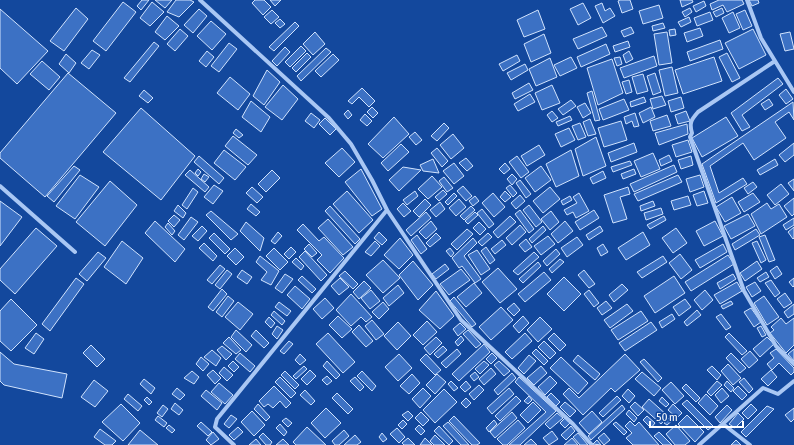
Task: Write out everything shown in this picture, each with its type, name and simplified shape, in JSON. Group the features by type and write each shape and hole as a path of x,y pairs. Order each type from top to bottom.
{"street":[{"path":"200,0 329,118 351,144 387,210 461,320 573,424 592,445"},
{"path":"747,0 761,38 794,92"},
{"path":"775,61 698,112 691,120 690,124 692,134 690,137 744,291 776,346 794,364"},
{"path":"0,186 75,252"},
{"path":"234,445 215,427 217,419 387,210"},
{"path":"699,445 763,388 778,394 794,381"},
{"path":"723,424 750,445"}],"building":[{"path":"142,0 149,0 141,10 137,6"},
{"path":"155,0 172,0 165,8"},
{"path":"176,0 190,0 194,2 179,17 167,12"},
{"path":"255,0 264,0 271,7 263,15 252,3"},
{"path":"270,0 281,0 275,6"},
{"path":"630,0 633,9 622,13 618,1"},
{"path":"680,0 692,0 693,2 682,7"},
{"path":"719,0 742,0 744,4 727,12 723,5 712,10 710,4"},
{"path":"749,0 758,0 759,3 752,6"},
{"path":"704,1 706,6 696,12 693,6"},
{"path":"123,2 136,12 106,51 93,41"},
{"path":"152,2 164,12 150,26 140,18"},
{"path":"583,3 591,18 578,25 570,9"},
{"path":"602,3 605,11 610,8 615,16 603,23 595,6"},
{"path":"659,5 663,18 643,24 639,11"},
{"path":"76,8 88,19 64,51 50,41"},
{"path":"690,8 692,12 685,17 682,12"},
{"path":"722,8 724,13 716,17 713,12"},
{"path":"0,9 48,51 17,84 0,68"},
{"path":"199,9 207,16 193,33 184,25"},
{"path":"272,10 279,17 271,24 264,17"},
{"path":"538,10 545,29 524,37 517,20"},
{"path":"745,10 752,26 743,30 736,14"},
{"path":"710,12 713,20 697,26 694,18"},
{"path":"733,12 740,28 729,33 722,18"},
{"path":"167,16 179,26 165,40 155,32"},
{"path":"689,17 691,22 681,27 678,22"},
{"path":"280,19 285,24 280,28 275,23"},
{"path":"211,21 226,34 212,50 197,36"},
{"path":"295,22 299,26 274,51 269,47"},
{"path":"663,23 665,28 653,31 652,26"},
{"path":"602,27 607,36 578,49 573,39"},
{"path":"631,27 634,33 624,37 621,31"},
{"path":"700,28 703,36 687,42 684,33"},
{"path":"180,29 188,36 175,51 167,44"},
{"path":"675,29 676,35 670,36 669,30"},
{"path":"753,29 766,55 739,69 725,43"},
{"path":"315,32 325,44 313,55 303,44"},
{"path":"667,32 672,63 659,65 654,34"},
{"path":"790,32 794,49 785,51 780,34"},
{"path":"544,34 551,53 531,62 524,44"},
{"path":"720,40 723,49 690,61 687,52"},
{"path":"628,41 630,47 615,52 613,46"},
{"path":"154,42 159,46 130,82 124,78"},
{"path":"229,43 237,49 219,72 211,66"},
{"path":"606,44 610,54 581,67 577,57"},
{"path":"301,46 306,51 290,67 285,62"},
{"path":"285,47 290,52 277,66 272,61"},
{"path":"326,48 331,52 301,81 297,76"},
{"path":"92,50 100,55 89,69 81,63"},
{"path":"207,51 214,57 206,67 199,61"},
{"path":"629,51 633,59 626,63 623,55"},
{"path":"307,53 311,57 296,72 292,68"},
{"path":"727,53 740,78 732,82 719,57"},
{"path":"66,54 76,63 69,73 59,64"},
{"path":"333,54 339,60 321,77 315,71"},
{"path":"517,55 520,61 503,71 499,64"},
{"path":"654,56 657,66 624,78 620,68"},
{"path":"571,57 577,68 560,76 554,65"},
{"path":"620,57 622,64 617,66 614,58"},
{"path":"714,57 722,81 683,94 675,70"},
{"path":"550,58 557,77 536,86 529,69"},
{"path":"612,59 623,93 598,105 587,68"},
{"path":"42,61 60,77 49,90 30,74"},
{"path":"525,64 528,70 511,80 507,73"},
{"path":"672,67 678,93 665,96 659,70"},
{"path":"267,70 280,82 264,105 253,96"},
{"path":"68,73 116,113 45,197 0,158 0,153"},
{"path":"655,73 661,92 653,95 647,76"},
{"path":"643,74 648,91 637,94 632,77"},
{"path":"230,77 250,94 238,110 217,93"},
{"path":"778,78 783,84 742,115 750,127 742,131 731,113"},
{"path":"629,80 632,92 626,94 622,82"},
{"path":"529,83 533,90 515,99 512,93"},
{"path":"283,85 298,99 282,120 265,107"},
{"path":"552,85 560,103 542,110 535,93"},
{"path":"362,88 375,101 369,107 359,97 352,104 348,101"},
{"path":"786,89 793,99 786,104 779,95"},
{"path":"144,90 153,98 148,103 139,96"},
{"path":"592,91 600,120 595,121 587,93"},
{"path":"530,94 535,102 518,111 514,104"},
{"path":"662,96 666,105 653,109 650,99"},
{"path":"644,97 646,102 631,107 630,102"},
{"path":"681,97 684,108 671,112 668,101"},
{"path":"624,99 629,110 603,120 599,109"},
{"path":"769,99 773,105 765,110 761,104"},
{"path":"571,100 576,106 563,115 558,109"},
{"path":"251,101 270,117 261,132 242,117"},
{"path":"793,102 794,120 789,112 775,122 786,138 754,160 743,143 710,166 719,193 743,178 747,184 716,203 702,164"},
{"path":"585,103 591,113 583,118 577,107"},
{"path":"372,107 378,113 373,118 367,112"},
{"path":"651,107 655,117 643,123 639,113"},
{"path":"141,108 195,156 161,200 103,152"},
{"path":"348,110 352,115 348,119 344,114"},
{"path":"552,111 558,118 552,122 547,115"},
{"path":"686,111 690,121 678,124 675,115"},
{"path":"311,113 320,120 314,128 305,121"},
{"path":"635,113 639,126 634,127 632,121 626,124 624,117"},
{"path":"365,114 372,121 367,126 360,120"},
{"path":"667,115 671,126 653,131 650,121"},
{"path":"570,116 572,120 558,126 556,122"},
{"path":"394,117 409,134 383,158 368,144"},
{"path":"726,117 738,136 702,157 692,138"},
{"path":"325,118 336,129 330,135 319,124"},
{"path":"590,119 596,134 588,136 583,122"},
{"path":"621,121 627,140 604,147 598,128"},
{"path":"444,123 449,128 437,141 431,136"},
{"path":"580,123 586,137 578,140 572,126"},
{"path":"687,124 688,134 659,145 655,133"},
{"path":"569,128 575,140 561,147 555,134"},
{"path":"236,129 243,135 239,138 233,133"},
{"path":"415,132 422,140 416,145 409,137"},
{"path":"453,134 464,148 451,159 440,145"},
{"path":"233,136 257,155 248,165 225,146"},
{"path":"596,137 606,166 583,176 575,149"},
{"path":"688,140 692,152 676,157 672,145"},
{"path":"634,143 637,152 611,162 608,153"},
{"path":"794,143 794,155 785,162 779,155"},
{"path":"401,144 409,152 388,171 381,163"},
{"path":"539,145 545,155 527,166 521,156"},
{"path":"342,148 355,162 339,177 325,163"},
{"path":"437,148 448,161 442,167 431,153"},
{"path":"224,150 246,167 235,180 214,163"},
{"path":"571,150 579,176 556,187 546,164"},
{"path":"653,153 660,169 641,177 634,161"},
{"path":"669,155 672,161 661,166 659,160"},
{"path":"199,156 224,178 219,184 194,162"},
{"path":"517,156 529,172 521,178 509,162"},
{"path":"691,156 693,165 681,169 678,160"},
{"path":"466,158 473,166 467,171 459,163"},
{"path":"433,159 439,173 423,171 420,165"},
{"path":"775,159 778,165 760,175 757,170"},
{"path":"630,161 632,165 613,172 611,167"},
{"path":"454,163 464,176 454,184 443,171"},
{"path":"505,163 510,169 504,174 499,169"},
{"path":"674,165 677,172 634,192 630,184"},
{"path":"74,166 80,170 54,202 47,196"},
{"path":"541,166 551,180 535,192 525,178"},
{"path":"403,167 421,170 399,191 389,180"},
{"path":"198,169 201,172 198,176 195,173"},
{"path":"361,169 382,209 372,216 345,182"},
{"path":"634,169 636,174 623,179 621,174"},
{"path":"190,170 209,187 205,192 185,175"},
{"path":"272,170 280,178 266,192 258,184"},
{"path":"603,171 606,178 593,184 590,178"},
{"path":"204,174 209,177 205,182 201,179"},
{"path":"512,174 517,179 512,185 507,179"},
{"path":"80,175 99,187 75,219 56,206"},
{"path":"678,175 682,182 638,201 634,194"},
{"path":"700,175 704,187 690,192 686,179"},
{"path":"432,176 442,187 428,199 418,189"},
{"path":"444,177 453,188 447,192 439,181"},
{"path":"794,179 794,191 788,183"},
{"path":"520,180 531,194 526,198 516,183"},
{"path":"110,181 137,205 105,246 76,222"},
{"path":"753,182 757,187 748,194 744,188"},
{"path":"781,184 789,194 775,205 767,195"},
{"path":"214,185 223,191 213,204 204,197"},
{"path":"510,185 517,193 513,197 506,188"},
{"path":"463,186 472,196 466,201 457,191"},
{"path":"252,187 263,197 257,203 246,193"},
{"path":"550,187 560,199 543,213 533,201"},
{"path":"628,187 630,194 620,197 627,219 613,223 604,195"},
{"path":"193,188 198,192 187,209 182,205"},
{"path":"443,190 447,194 439,201 435,197"},
{"path":"347,191 373,220 359,233 333,204"},
{"path":"415,191 418,196 407,205 403,200"},
{"path":"505,191 511,197 505,202 500,197"},
{"path":"704,191 708,203 697,206 693,195"},
{"path":"454,193 457,196 448,205 445,202"},
{"path":"493,193 505,207 494,217 482,203"},
{"path":"579,193 589,211 576,218 573,212 567,215 564,210 577,203 573,197"},
{"path":"753,193 760,202 744,212 738,202"},
{"path":"520,195 525,201 516,209 511,203"},
{"path":"475,196 479,201 473,206 469,201"},
{"path":"570,196 572,200 563,205 561,201"},
{"path":"688,196 691,205 674,210 671,201"},
{"path":"732,197 741,213 725,222 716,207"},
{"path":"794,198 794,214 792,216 784,206"},
{"path":"425,199 431,205 419,217 413,211"},
{"path":"459,199 466,207 456,216 449,208"},
{"path":"0,201 22,217 0,246"},
{"path":"653,201 655,206 641,211 640,206"},
{"path":"440,202 445,209 436,217 430,210"},
{"path":"403,203 411,211 404,217 397,209"},
{"path":"767,203 771,209 779,204 787,217 761,234 751,214"},
{"path":"251,204 260,212 256,216 247,209"},
{"path":"178,205 186,213 183,218 174,211"},
{"path":"529,205 542,222 536,227 523,210"},
{"path":"330,206 360,239 355,244 325,211"},
{"path":"471,206 475,210 464,220 460,216"},
{"path":"661,208 663,214 646,220 644,213"},
{"path":"482,209 494,224 489,228 477,213"},
{"path":"520,210 534,229 529,233 515,214"},
{"path":"594,210 599,218 580,230 575,222"},
{"path":"211,211 238,234 231,240 206,215"},
{"path":"551,211 559,222 550,230 541,219"},
{"path":"426,212 431,218 411,236 406,230"},
{"path":"475,212 478,215 468,224 465,221"},
{"path":"748,214 755,226 731,239 724,226"},
{"path":"174,215 180,220 174,227 168,221"},
{"path":"510,216 516,222 498,238 493,232"},
{"path":"664,216 666,220 650,229 647,225"},
{"path":"191,217 198,222 184,240 178,235"},
{"path":"794,218 794,225 786,230 783,225"},
{"path":"328,219 353,247 343,255 318,228"},
{"path":"155,221 185,249 175,262 145,233"},
{"path":"431,221 437,229 426,239 419,232"},
{"path":"565,221 573,231 558,243 551,234"},
{"path":"715,221 723,236 704,246 696,231"},
{"path":"246,222 264,238 260,251 240,231"},
{"path":"479,222 486,229 480,235 473,228"},
{"path":"168,223 175,231 172,235 165,227"},
{"path":"303,224 319,241 324,237 344,258 330,273 317,260 322,255 297,230"},
{"path":"520,225 526,232 512,245 506,238"},
{"path":"202,226 207,231 198,241 192,236"},
{"path":"543,226 546,230 532,243 529,239"},
{"path":"600,226 603,231 589,240 586,235"},
{"path":"794,227 794,238 793,239 788,232"},
{"path":"36,228 57,246 15,294 0,280 0,269"},
{"path":"676,228 687,243 673,253 662,238"},
{"path":"467,229 473,234 457,250 451,244"},
{"path":"756,229 760,235 735,250 732,244"},
{"path":"278,232 282,236 275,244 271,241"},
{"path":"379,232 387,240 382,245 374,238"},
{"path":"643,232 650,245 626,260 618,248"},
{"path":"214,233 230,249 225,254 209,238"},
{"path":"436,233 441,238 430,247 426,243"},
{"path":"488,233 492,237 482,246 478,242"},
{"path":"417,235 427,249 421,254 411,240"},
{"path":"765,235 775,260 769,262 759,237"},
{"path":"548,236 555,244 541,255 534,246"},
{"path":"577,237 583,245 567,257 561,248"},
{"path":"400,238 413,255 399,269 384,255"},
{"path":"473,238 477,243 464,256 481,279 475,283 462,266 459,268 452,258"},
{"path":"526,239 532,247 525,252 519,245"},
{"path":"502,240 506,245 495,254 491,249"},
{"path":"122,241 143,258 126,284 104,267"},
{"path":"375,241 380,246 371,256 365,252"},
{"path":"757,241 766,260 761,263 752,243"},
{"path":"204,243 217,256 213,261 199,248"},
{"path":"309,244 317,253 312,257 304,249"},
{"path":"603,244 608,252 601,256 597,248"},
{"path":"723,244 727,252 700,268 695,260"},
{"path":"291,247 296,252 289,259 284,254"},
{"path":"486,247 495,260 490,264 481,251"},
{"path":"235,248 244,257 236,265 227,256"},
{"path":"274,248 288,262 280,270 266,256"},
{"path":"450,248 454,253 451,257 446,251"},
{"path":"556,249 560,254 547,266 543,261"},
{"path":"477,250 490,269 481,275 468,255"},
{"path":"305,251 327,275 321,281 299,257"},
{"path":"98,252 106,258 87,281 79,274"},
{"path":"534,252 539,257 518,275 513,271"},
{"path":"680,254 692,270 681,279 669,263"},
{"path":"728,255 734,264 691,291 685,282"},
{"path":"260,256 279,271 271,285 261,280 267,272 256,262"},
{"path":"663,256 667,262 642,278 637,272"},
{"path":"296,258 304,266 301,270 292,262"},
{"path":"560,259 564,262 552,273 549,269"},
{"path":"383,260 400,278 383,293 366,275"},
{"path":"413,261 433,285 418,300 399,275"},
{"path":"757,261 762,269 745,281 740,273"},
{"path":"538,262 541,266 523,283 519,279"},
{"path":"445,264 449,269 436,279 432,274"},
{"path":"220,265 225,269 212,284 207,280"},
{"path":"777,266 782,274 775,279 770,271"},
{"path":"498,268 517,289 500,303 482,282"},
{"path":"461,269 470,280 449,295 440,284"},
{"path":"227,270 232,274 220,289 215,285"},
{"path":"242,270 252,277 247,284 237,277"},
{"path":"584,270 595,284 589,288 578,275"},
{"path":"345,271 358,284 353,289 339,276"},
{"path":"544,272 551,280 525,302 518,294"},
{"path":"766,272 769,277 760,282 757,278"},
{"path":"285,274 293,279 282,293 275,288"},
{"path":"733,274 736,279 720,289 717,283"},
{"path":"302,276 316,289 312,293 298,280"},
{"path":"674,276 685,293 655,313 644,296"},
{"path":"564,277 581,294 564,311 547,294"},
{"path":"76,278 84,284 50,331 42,324"},
{"path":"340,278 349,287 339,295 331,286"},
{"path":"794,278 794,286 793,287 789,282"},
{"path":"771,280 780,293 775,297 765,283"},
{"path":"364,281 371,288 359,299 353,292"},
{"path":"737,282 742,291 720,304 714,295"},
{"path":"755,282 761,291 752,297 746,287"},
{"path":"474,283 482,293 466,307 457,297"},
{"path":"622,284 628,290 614,302 609,295"},
{"path":"398,285 404,293 389,306 383,298"},
{"path":"295,286 310,299 302,309 287,295"},
{"path":"222,289 227,294 213,311 208,307"},
{"path":"371,290 380,301 370,309 361,298"},
{"path":"589,290 599,303 594,307 584,294"},
{"path":"705,290 713,300 702,310 694,300"},
{"path":"436,291 454,316 440,329 419,310"},
{"path":"785,293 792,303 784,308 777,299"},
{"path":"351,294 372,317 366,322 361,317 351,326 336,310"},
{"path":"228,296 234,301 222,317 216,312"},
{"path":"764,296 779,317 767,325 754,303"},
{"path":"454,297 476,324 472,327 450,301"},
{"path":"325,298 334,308 322,319 313,309"},
{"path":"11,299 37,325 11,351 0,341 0,311"},
{"path":"685,299 691,307 679,316 673,307"},
{"path":"606,301 612,308 602,315 597,308"},
{"path":"731,301 733,304 723,309 721,306"},
{"path":"238,302 253,314 240,330 225,317"},
{"path":"279,302 291,311 287,316 275,307"},
{"path":"383,302 389,309 379,319 372,312"},
{"path":"514,303 520,310 514,316 507,309"},
{"path":"627,304 633,311 610,328 604,320"},
{"path":"794,304 794,314 788,318 784,312"},
{"path":"501,307 513,320 491,340 479,327"},
{"path":"751,308 761,322 754,327 744,312"},
{"path":"697,310 701,315 687,326 684,322"},
{"path":"274,311 285,321 282,325 271,315"},
{"path":"641,311 648,321 618,340 611,330"},
{"path":"672,314 675,319 662,328 659,322"},
{"path":"721,314 731,327 726,330 716,317"},
{"path":"338,316 352,329 342,338 329,325"},
{"path":"523,316 529,323 519,333 513,326"},
{"path":"269,317 275,323 271,328 265,322"},
{"path":"540,317 552,329 538,342 527,330"},
{"path":"781,318 786,324 794,318 794,345 786,353 770,333 774,330 771,327"},
{"path":"372,320 384,334 376,340 365,326"},
{"path":"427,321 437,332 423,345 413,335"},
{"path":"398,322 411,336 397,350 384,336"},
{"path":"651,322 657,330 625,351 619,343"},
{"path":"460,323 466,329 458,336 453,329"},
{"path":"359,325 373,341 366,347 352,332"},
{"path":"277,326 283,330 277,339 272,334"},
{"path":"761,326 766,335 762,337 757,328"},
{"path":"236,330 252,345 246,352 231,337"},
{"path":"256,330 269,343 264,348 251,336"},
{"path":"468,330 481,344 476,348 463,334"},
{"path":"36,333 44,339 34,354 25,348"},
{"path":"328,333 355,362 343,373 316,344"},
{"path":"525,333 532,341 512,359 505,352"},
{"path":"554,333 566,345 560,351 548,339"},
{"path":"729,333 747,351 742,355 725,337"},
{"path":"461,336 464,340 458,346 455,342"},
{"path":"229,337 241,350 236,354 223,343"},
{"path":"436,337 442,343 430,355 424,348"},
{"path":"767,337 774,344 760,357 753,349"},
{"path":"289,341 293,344 284,354 280,351"},
{"path":"544,341 556,353 550,359 538,347"},
{"path":"484,344 490,352 459,381 452,374"},
{"path":"91,345 105,359 97,367 83,353"},
{"path":"222,346 232,354 226,360 217,350"},
{"path":"443,346 447,350 438,358 434,354"},
{"path":"457,349 461,354 446,368 441,363"},
{"path":"536,349 548,361 544,365 532,353"},
{"path":"776,349 794,368 794,372 791,375 779,363 772,370 767,364 774,358 770,353"},
{"path":"794,349 794,361 788,354"},
{"path":"212,350 221,358 216,366 204,357"},
{"path":"750,351 758,360 749,368 741,359"},
{"path":"0,352 14,364 67,374 62,398 4,385 0,381"},
{"path":"240,353 255,366 250,372 235,359"},
{"path":"492,353 497,358 491,364 486,359"},
{"path":"731,353 746,368 740,373 726,358"},
{"path":"300,354 306,360 300,365 295,360"},
{"path":"399,354 412,368 398,381 385,367"},
{"path":"426,354 441,370 435,375 420,360"},
{"path":"625,354 640,370 615,392 611,388 583,415 563,394 569,388 579,398"},
{"path":"529,355 536,361 524,374 518,368"},
{"path":"578,355 600,374 595,380 573,361"},
{"path":"201,357 209,364 203,371 196,364"},
{"path":"561,357 588,383 578,394 550,368"},
{"path":"644,359 662,378 658,382 640,362"},
{"path":"233,361 239,367 234,372 228,366"},
{"path":"327,361 340,375 336,379 323,366"},
{"path":"484,361 489,365 480,374 475,369"},
{"path":"499,361 510,371 504,376 494,365"},
{"path":"728,364 741,378 733,385 721,371"},
{"path":"304,366 307,369 296,379 293,376"},
{"path":"541,366 547,373 534,385 527,378"},
{"path":"712,366 721,375 717,380 707,370"},
{"path":"224,367 233,375 227,381 219,373"},
{"path":"491,368 496,374 484,385 479,379"},
{"path":"213,370 221,378 215,384 207,375"},
{"path":"310,370 316,376 307,385 301,379"},
{"path":"771,370 777,377 768,386 761,379"},
{"path":"192,371 199,377 194,384 184,378"},
{"path":"285,371 299,385 295,389 281,375"},
{"path":"362,371 376,386 372,391 357,376"},
{"path":"475,372 479,377 474,381 470,376"},
{"path":"642,372 661,388 654,396 635,379"},
{"path":"512,373 516,378 498,395 494,390"},
{"path":"412,374 420,383 409,394 400,386"},
{"path":"437,374 446,382 435,394 426,385"},
{"path":"327,376 332,381 327,385 322,380"},
{"path":"550,376 557,383 545,395 538,387"},
{"path":"280,377 296,393 291,398 275,382"},
{"path":"355,377 364,387 360,391 350,381"},
{"path":"519,377 556,411 520,445 509,445 546,412 515,382"},
{"path":"744,378 753,389 749,393 739,382"},
{"path":"144,379 155,388 151,394 140,384"},
{"path":"94,380 108,391 95,407 81,397"},
{"path":"451,381 458,388 454,391 448,384"},
{"path":"466,381 471,387 465,392 460,387"},
{"path":"717,381 722,385 711,396 707,392"},
{"path":"727,381 734,388 731,392 724,385"},
{"path":"671,382 684,396 675,404 662,390"},
{"path":"219,383 233,395 225,404 211,392"},
{"path":"686,384 700,398 696,402 682,388"},
{"path":"479,385 484,390 474,400 469,394"},
{"path":"274,386 291,403 286,408 280,401 273,408 268,404 264,407 259,401"},
{"path":"738,386 747,395 742,400 733,391"},
{"path":"177,388 185,395 180,400 172,394"},
{"path":"423,388 431,396 420,408 412,399"},
{"path":"509,388 514,394 492,414 487,408"},
{"path":"722,388 729,396 721,403 715,395"},
{"path":"444,389 457,402 435,423 423,410"},
{"path":"628,389 635,396 629,403 622,396"},
{"path":"206,390 222,403 217,410 201,396"},
{"path":"305,390 315,401 311,405 300,395"},
{"path":"337,393 353,409 348,414 332,398"},
{"path":"551,393 560,402 556,406 547,397"},
{"path":"128,394 142,406 138,411 124,399"},
{"path":"706,394 718,406 710,415 698,403"},
{"path":"516,396 521,401 500,421 495,416"},
{"path":"529,396 532,400 528,404 524,401"},
{"path":"617,396 621,400 603,417 599,413"},
{"path":"147,397 152,402 149,405 144,400"},
{"path":"662,397 669,404 666,407 659,401"},
{"path":"466,398 471,403 466,408 461,403"},
{"path":"649,399 668,416 661,424 642,407"},
{"path":"687,400 713,426 708,430 682,404"},
{"path":"533,402 541,410 528,423 520,415"},
{"path":"565,402 576,411 570,417 560,407"},
{"path":"635,402 644,410 638,416 630,407"},
{"path":"175,403 183,410 179,415 171,409"},
{"path":"121,404 140,423 123,441 102,422"},
{"path":"258,404 270,417 266,421 254,409"},
{"path":"673,404 682,413 677,418 668,410"},
{"path":"751,404 757,410 748,419 742,413"},
{"path":"163,405 168,409 162,417 157,413"},
{"path":"622,405 625,409 591,440 588,436"},
{"path":"727,405 732,410 720,423 715,417"},
{"path":"767,406 774,409 746,437 741,432"},
{"path":"326,408 341,423 325,438 311,423"},
{"path":"794,408 794,419 791,422 785,415"},
{"path":"629,410 637,418 634,422 626,414"},
{"path":"252,411 265,425 254,436 241,422"},
{"path":"408,411 413,416 408,421 402,415"},
{"path":"592,411 602,422 589,434 579,423"},
{"path":"421,412 429,420 423,426 415,418"},
{"path":"512,412 517,418 495,438 490,432"},
{"path":"557,413 563,418 550,429 545,424"},
{"path":"738,413 744,419 735,428 729,424"},
{"path":"231,415 237,419 229,428 224,424"},
{"path":"687,415 704,432 695,442 678,424"},
{"path":"158,416 167,423 164,427 155,420"},
{"path":"454,416 480,443 477,445 472,445 449,421"},
{"path":"647,416 655,423 651,428 643,420"},
{"path":"671,416 674,419 667,425 664,423"},
{"path":"286,418 292,423 288,427 282,421"},
{"path":"565,418 570,423 565,428 560,423"},
{"path":"403,420 407,424 402,429 398,425"},
{"path":"494,420 497,424 489,432 486,428"},
{"path":"518,420 525,428 507,445 503,445 497,439"},
{"path":"630,421 635,426 639,422 659,445 633,445 626,438 632,433 625,426"},
{"path":"201,422 212,432 208,436 197,426"},
{"path":"448,422 469,445 461,445 443,426"},
{"path":"616,422 627,432 624,435 613,424"},
{"path":"280,424 287,432 284,436 276,428"},
{"path":"169,425 175,430 172,433 166,428"},
{"path":"419,425 425,431 421,435 415,429"},
{"path":"676,425 690,441 685,445 675,445 666,434"},
{"path":"439,426 453,441 449,445 434,431"},
{"path":"571,426 575,431 566,440 561,435"},
{"path":"238,427 243,432 234,440 229,435"},
{"path":"307,427 326,445 296,445 293,442"},
{"path":"397,428 405,437 399,443 390,434"},
{"path":"100,429 116,441 112,445 105,445 94,437"},
{"path":"140,430 158,445 128,445"},
{"path":"344,430 349,436 339,445 335,445 332,441"},
{"path":"552,431 558,439 549,445 543,438"},
{"path":"213,432 219,439 211,445 206,440"},
{"path":"659,432 672,445 663,445 654,436"},
{"path":"263,433 272,442 270,445 266,445 259,437"},
{"path":"382,433 387,439 383,442 379,437"},
{"path":"578,433 588,445 580,445 573,437"},
{"path":"604,433 610,440 604,445 598,438"},
{"path":"355,435 361,442 357,445 344,445"},
{"path":"435,435 445,445 434,445 430,441"},
{"path":"408,438 415,445 404,445 402,443"},
{"path":"425,438 432,445 420,445"},
{"path":"572,438 578,445 564,445"},
{"path":"256,439 261,445 249,445"},
{"path":"283,439 289,445 276,445"},
{"path":"531,439 537,445 524,445"},
{"path":"597,440 601,445 593,444"},
{"path":"736,440 741,445 731,445"}]}
